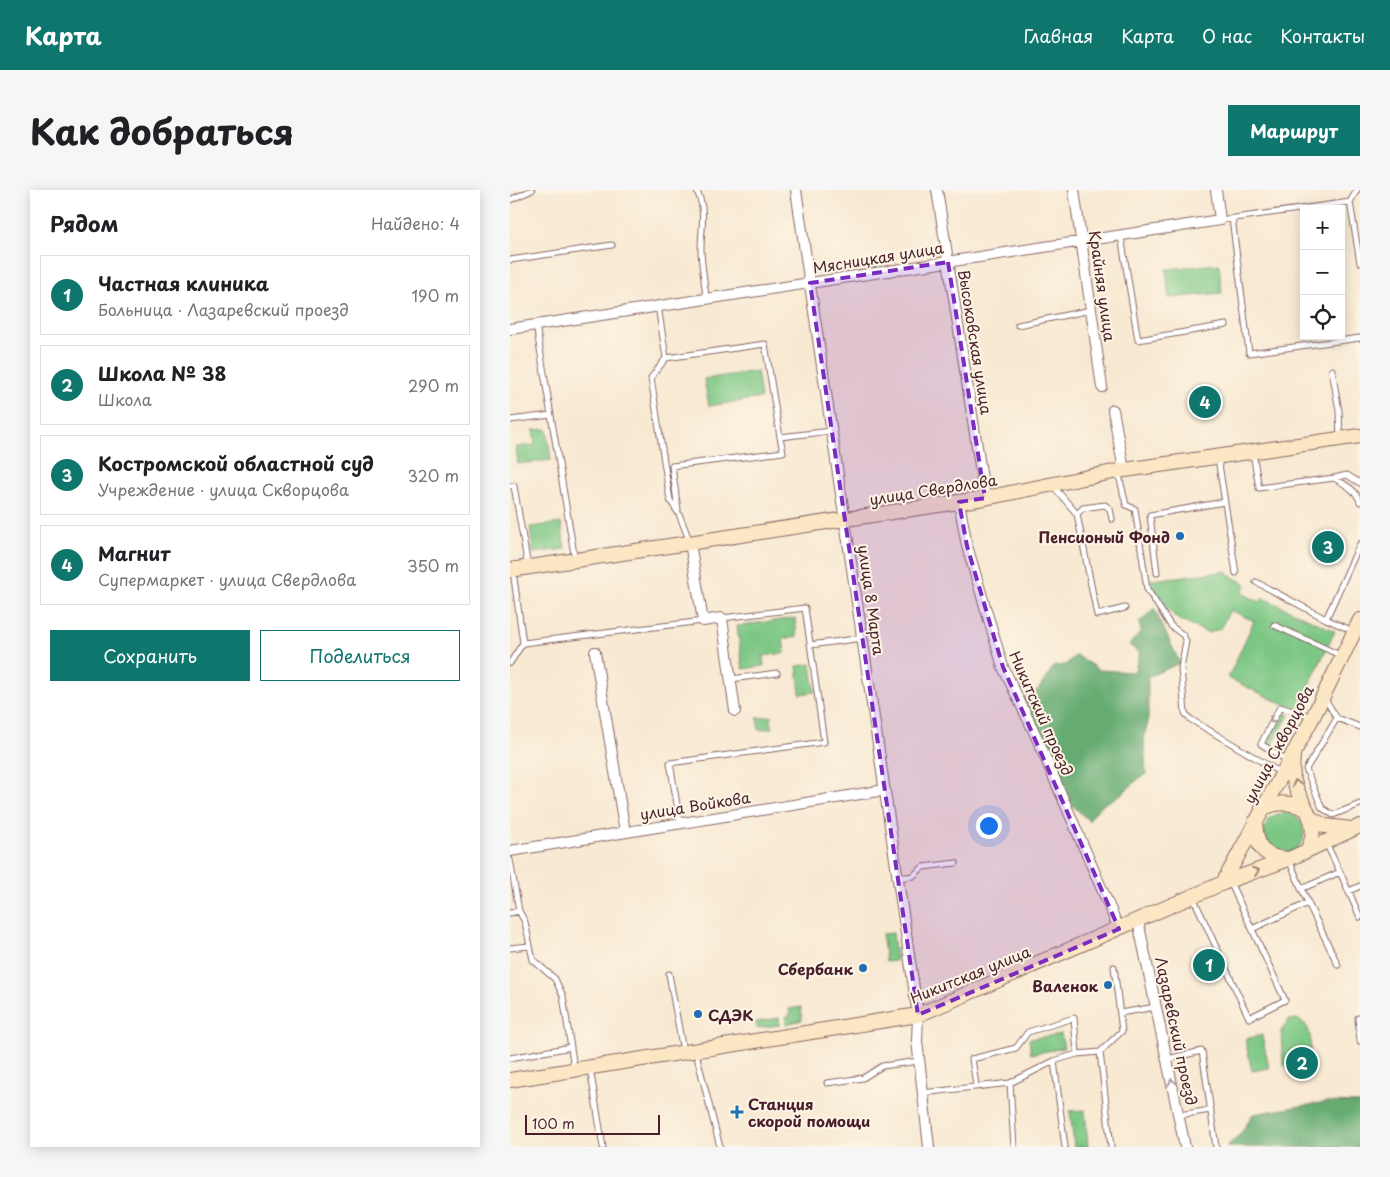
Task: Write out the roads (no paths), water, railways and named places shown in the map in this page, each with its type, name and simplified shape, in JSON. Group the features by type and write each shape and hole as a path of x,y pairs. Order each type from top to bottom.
{"street":[{"name":"улица 8 Марта","path":"796,190 918,1015 919,1061 929,1147"},
{"name":"Высоковская улица","path":"937,190 985,498"},
{"name":"Крайняя улица","path":"1074,190 1102,387"},
{"path":"1216,190 1220,220"},
{"name":"Мясницкая улица","path":"510,329 1220,220"},
{"path":"1113,410 1121,470"},
{"name":"улица Свердлова","path":"511,570 985,498 1121,470 1360,436"},
{"name":"Никитский проезд","path":"959,502 967,546 1004,667 1120,929"},
{"path":"690,543 703,621 722,618 735,711"},
{"name":"улица Скворцова","path":"1226,882 1262,808 1313,717 1357,626"},
{"path":"594,652 625,832"},
{"path":"1287,762 1309,815 1313,840 1307,851"},
{"name":"улица Войкова","path":"510,851 885,790"},
{"path":"1262,808 1286,802 1298,805 1325,826 1356,827"},
{"path":"1255,822 1258,845 1264,852 1276,858 1289,859"},
{"name":"Никитская улица","path":"510,1080 918,1015 1226,882 1289,859 1356,827"},
{"name":"Лазаревский проезд","path":"1138,920 1186,1147"}],"lane":[{"path":"696,190 702,207 703,230 701,248 706,299"},
{"path":"1358,190 1350,202 1360,263"},
{"path":"510,200 529,191"},
{"path":"1220,220 1350,202"},
{"path":"1232,218 1249,353 1360,338"},
{"path":"1121,235 1138,340 1226,325"},
{"path":"510,260 612,245"},
{"path":"658,306 666,358"},
{"path":"1018,325 1091,310"},
{"path":"536,325 575,560"},
{"path":"679,514 672,466 783,452 765,344 666,358 650,378 670,500 679,514 690,543"},
{"path":"1332,370 1339,411 1340,439"},
{"path":"510,420 550,415"},
{"path":"780,436 831,431"},
{"path":"1253,452 1259,488 1347,475 1360,483"},
{"path":"1218,457 1236,573"},
{"path":"1121,470 1126,505 1135,508 1147,589 1171,626 1185,638 1186,645 1181,668 1185,713 1190,719 1287,762"},
{"path":"1334,478 1349,488 1358,497 1360,502"},
{"path":"1052,485 1077,514 1097,615 1125,608"},
{"path":"510,486 514,486 528,568"},
{"path":"1157,573 1150,515 1224,502"},
{"path":"1077,514 1083,508 1105,505 1110,509 1112,519"},
{"path":"1326,619 1360,544"},
{"path":"510,663 523,643 511,570"},
{"path":"1256,582 1326,619 1357,626"},
{"path":"680,822 670,763 824,742 805,608 722,618"},
{"path":"523,643 703,621"},
{"path":"1274,625 1342,656"},
{"path":"810,645 863,638"},
{"path":"731,679 777,673"},
{"path":"1323,697 1337,718 1360,727"},
{"path":"1287,762 1261,744 1280,707 1313,717"},
{"path":"1337,718 1306,769 1322,808 1333,815 1360,804"},
{"path":"1326,842 1360,917"},
{"path":"1289,859 1301,889 1338,966"},
{"path":"510,860 519,911 525,922 528,946 533,960 555,979 563,996 574,1070"},
{"path":"898,878 913,876 923,867 956,862"},
{"path":"1301,889 1340,872"},
{"path":"1193,896 1249,1018 1285,1000 1252,929 1226,882"},
{"path":"1348,891 1360,886"},
{"path":"1252,929 1308,903"},
{"path":"510,913 519,911"},
{"path":"510,948 528,946"},
{"path":"922,1093 976,1085 1010,1083 1054,1061 1077,1054 1100,1052 1122,1031 1114,968"},
{"path":"669,974 689,1051 720,1147"},
{"path":"1120,1013 1156,1007"},
{"path":"976,1085 972,1059 1016,1048 1028,1032 1074,1018 1077,1054"},
{"path":"1360,1018 1358,1018 1360,1041"},
{"path":"510,1058 571,1047"},
{"path":"1167,1059 1202,1051 1216,1147"},
{"path":"1100,1052 1111,1147"},
{"path":"827,1083 863,1078 882,1066 919,1061"},
{"path":"1054,1061 1066,1147"},
{"path":"590,1067 603,1147"},
{"path":"1010,1083 1014,1147"},
{"path":"1179,1116 1211,1110"}],"place":[{"name":"Магнит","path":"1205,402"},
{"name":"Пенсионый Фонд","path":"1180,536"},
{"name":"Костромской областной суд","path":"1328,547"},
{"name":"Частная клиника","path":"1209,965"},
{"name":"Сбербанк","path":"863,968"},
{"name":"Валенок","path":"1108,985"},
{"name":"СДЭК","path":"698,1014"},
{"name":"Школа № 38","path":"1302,1063"},
{"name":"Станция скорой помощи","path":"737,1112"}]}
